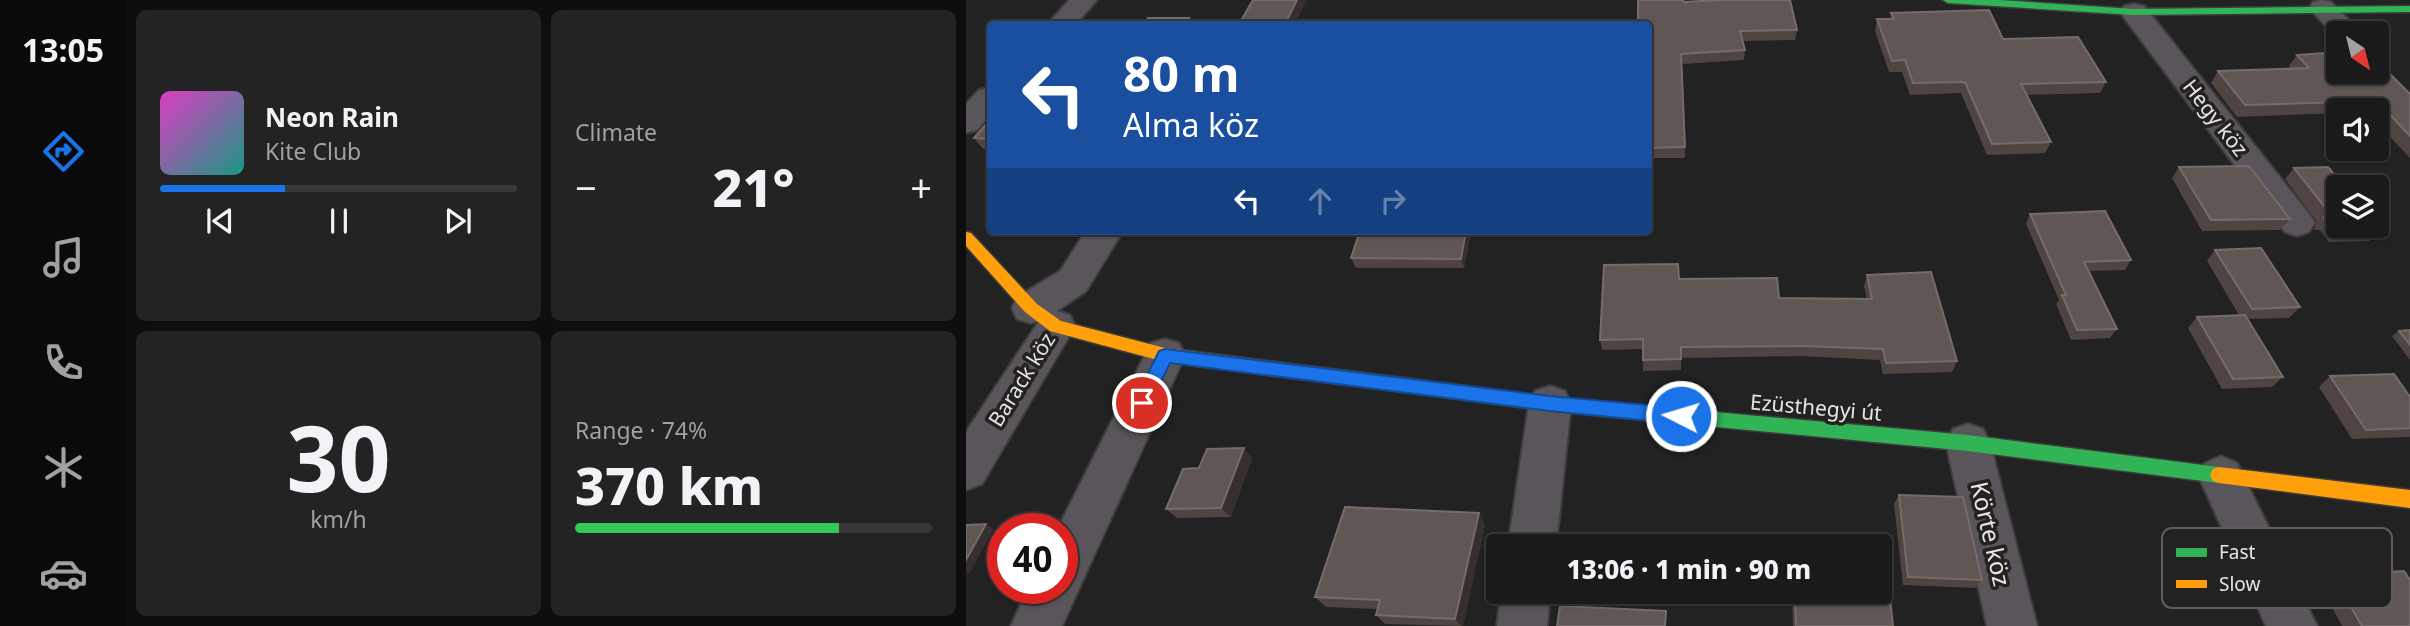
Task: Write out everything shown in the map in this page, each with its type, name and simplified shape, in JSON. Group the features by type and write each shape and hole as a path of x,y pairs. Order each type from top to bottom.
{"street":[{"path":"1063,21 1084,0"},
{"path":"1948,0 2134,12 2410,9"},
{"path":"2322,8 2335,21"},
{"name":"Hegy köz","path":"2134,12 2297,223"},
{"path":"966,123 987,100"},
{"name":"Barack köz","path":"966,470 1044,317 1073,281 1102,235"},
{"path":"966,237 1044,317"},
{"name":"Ezüsthegyi út","path":"1044,317 1165,355 1550,404 1968,443 2410,499"},
{"path":"1078,537 1165,355"},
{"path":"1534,534 1550,404"},
{"name":"Körte köz","path":"1968,443 2012,626"},
{"path":"2221,477 2245,528"},
{"path":"1036,626 1046,604"},
{"path":"1522,626 1525,604"},
{"path":"2283,608 2292,626"}],"building":[{"path":"1253,0 1297,0 1286,21 1241,21"},
{"path":"1638,0 1790,0 1797,30 1740,31 1745,50 1681,54 1685,147 1652,148 1652,21 1638,21"},
{"path":"1989,10 2003,39 2078,37 2106,82 2021,84 2051,142 1992,144 1965,82 1913,83 1905,60 1892,61 1877,19 1894,19 1891,13"},
{"path":"1148,18 1189,18 1187,21 1146,21"},
{"path":"2326,53 2326,84 2389,84 2389,73 2410,94 2410,136 2389,114 2389,98 2326,98 2326,103 2245,105 2218,71 2309,68 2297,55"},
{"path":"987,123 987,139 974,138"},
{"path":"2249,166 2290,219 2211,220 2179,167"},
{"path":"2328,167 2335,175 2326,175 2326,209 2294,168"},
{"path":"2105,211 2131,260 2084,262 2117,329 2077,330 2062,295 2066,295 2030,214"},
{"path":"1359,235 1465,235 1461,259 1351,258"},
{"path":"2261,248 2300,307 2252,309 2215,250"},
{"path":"1678,264 1679,279 1777,278 1779,298 1872,299 1867,275 1931,272 1957,361 1886,363 1883,349 1803,346 1681,347 1681,359 1643,360 1643,339 1600,340 1604,265"},
{"path":"2245,315 2283,377 2233,379 2197,317"},
{"path":"2410,330 2410,345 2399,331"},
{"path":"2394,374 2410,397 2410,428 2366,430 2330,376"},
{"path":"1244,448 1221,508 1166,509 1183,469 1199,468 1207,449"},
{"path":"1899,495 1963,497 1982,580 1908,577"},
{"path":"1345,507 1479,513 1455,619 1376,615 1380,600 1315,597"},
{"path":"986,524 966,560 966,525"},
{"path":"2404,571 2410,580 2410,626 2362,626 2352,608 2392,608 2392,572"},
{"path":"1795,604 1891,604 1893,626 1796,626"},
{"path":"1560,606 1666,611 1665,626 1557,626"}],"traffic: fast":[{"path":"1948,0 2134,12 2410,9"},
{"path":"1404,385 1550,404 1968,443 2219,475"}],"traffic: slow":[{"path":"966,237 1031,308 1056,326 1165,355 1404,385"},
{"path":"2219,475 2410,499"}],"route":[{"path":"1142,403 1165,355 1550,404 1681,416"}]}
